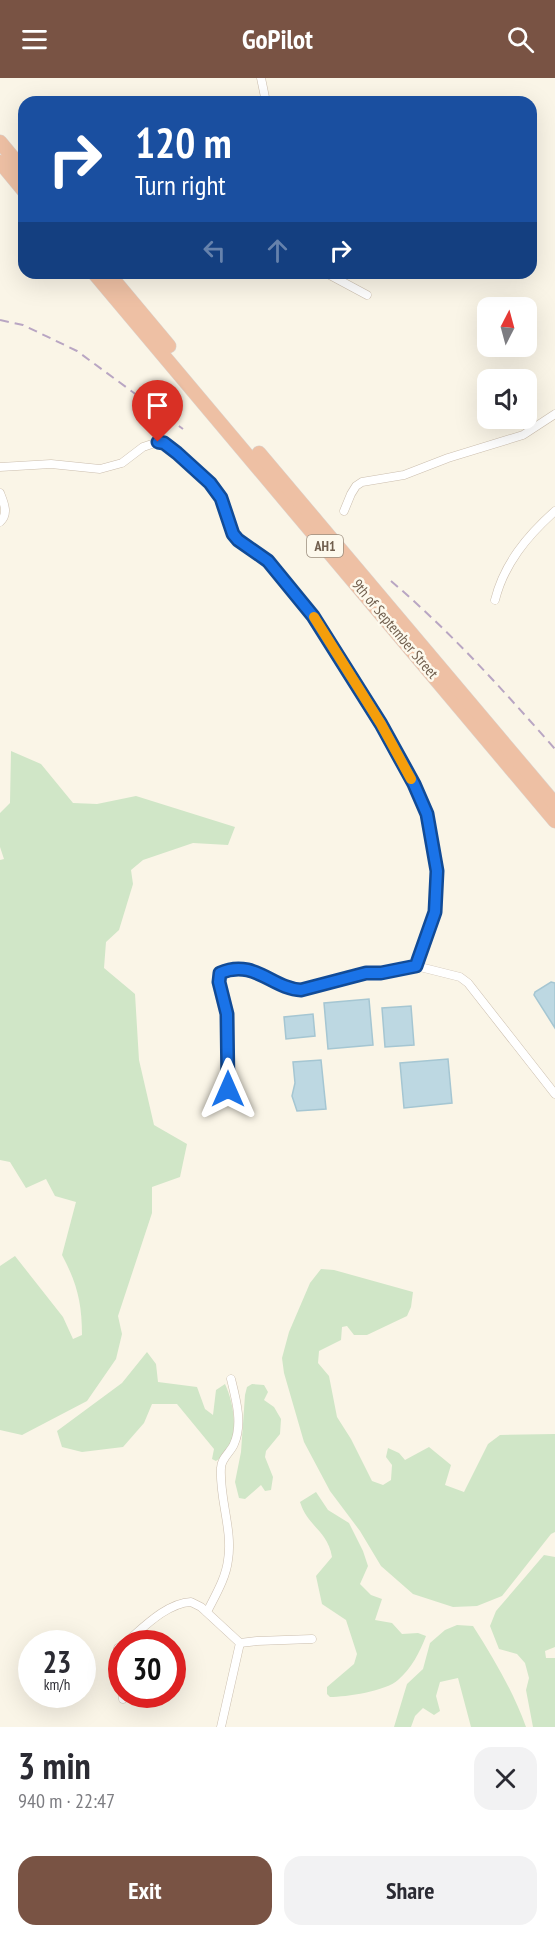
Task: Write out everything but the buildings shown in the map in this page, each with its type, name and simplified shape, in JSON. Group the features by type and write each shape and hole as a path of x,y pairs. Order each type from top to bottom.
{"highway":[{"path":"0,142 18,164"},
{"path":"0,162 18,184"},
{"name":"9th of September Street","path":"99,279 555,820"},
{"name":"9th of September Street","path":"113,279 555,804"}],"street":[{"path":"261,78 265,96"},
{"path":"337,279 367,296"},
{"path":"344,511 351,494 362,482 404,475 448,458 523,435 555,414"},
{"path":"2,468 51,464 100,469 122,463 143,447 158,442 164,443 177,453 210,483 221,498 233,534 268,561 313,616 381,724 419,794 427,814 437,871 437,904 416,966"},
{"path":"0,493 5,510 5,516 0,522"},
{"path":"495,600 503,575 524,542 555,511"},
{"path":"228,1089 227,1014 219,982 220,973 237,969 260,973 292,990 301,990 366,973 381,973 416,966 460,977 468,983 555,1094"},
{"path":"207,1612 228,1562 221,1464 234,1444 238,1428 237,1404 231,1379"},
{"path":"142,1630 169,1610 184,1602 191,1602 207,1612 240,1643 312,1639"},
{"path":"221,1727 240,1643"}],"green space":[{"path":"11,751 41,764 73,803 97,804 136,796 235,827 228,845 193,843 143,860 131,870 133,884 119,930 106,942 104,968 135,994 139,1060 154,1125 187,1144 180,1177 152,1187 152,1213 118,1316 122,1334 116,1359 87,1401 22,1435 0,1430 0,1266 15,1256 63,1317 73,1339 82,1335 78,1294 62,1255 76,1202 55,1196 46,1179 26,1188 10,1162 0,1160 0,860 4,859 0,847 0,813 10,803"},
{"path":"321,1269 334,1270 413,1292 407,1316 367,1335 354,1335 347,1326 342,1327 341,1340 319,1351 318,1363 329,1376 337,1417 372,1481 383,1485 391,1480 392,1465 386,1457 388,1448 399,1453 405,1460 429,1447 451,1465 445,1485 464,1492 488,1444 500,1435 555,1434 555,1532 551,1534 502,1596 477,1606 453,1607 413,1594 381,1566 360,1531 330,1491 304,1442 284,1373 282,1358 289,1332 310,1283"},
{"path":"147,1352 156,1364 158,1382 197,1387 205,1409 213,1415 216,1390 225,1384 233,1414 233,1436 224,1455 216,1461 212,1459 214,1449 177,1404 152,1404 144,1423 123,1447 82,1452 62,1447 57,1431 122,1383"},
{"path":"252,1384 264,1385 268,1392 264,1400 274,1407 281,1419 280,1434 266,1451 265,1457 273,1477 271,1490 265,1491 261,1485 245,1499 239,1498 235,1482 241,1452 245,1395 247,1387"},
{"path":"316,1492 328,1510 349,1523 363,1551 368,1566 360,1584 371,1595 382,1599 375,1620 392,1623 402,1634 418,1633 426,1636 418,1654 398,1680 366,1693 330,1697 327,1694 327,1687 354,1664 357,1654 346,1620 322,1604 316,1576 332,1557 326,1541 300,1502"},
{"path":"544,1555 555,1557 555,1647 545,1651 546,1658 555,1658 555,1727 533,1727 526,1690 529,1678 525,1663 517,1654 499,1649 490,1626 496,1611"},
{"path":"457,1625 473,1626 502,1675 526,1727 471,1727 458,1678 440,1682 436,1696 440,1711 434,1715 423,1708 415,1716 411,1727 394,1727 407,1684 423,1669 430,1643 445,1630"}],"water":[{"path":"551,982 555,983 555,1028 534,995"},
{"path":"369,999 373,1045 328,1049 324,1003"},
{"path":"411,1006 414,1045 385,1047 382,1008"},
{"path":"313,1014 315,1036 286,1039 284,1017"},
{"path":"448,1059 452,1103 404,1108 400,1063"},
{"path":"321,1060 326,1109 297,1111 292,1096 295,1083 293,1062"}],"railway":[{"path":"0,320 23,325 77,351 183,429"},
{"path":"391,581 456,641 555,749"}],"slow traffic":[{"path":"314,617 381,724 411,779"}],"route":[{"path":"158,442 164,443 177,453 210,483 221,498 233,534 268,561 313,616 333,646 381,724 414,784 427,814 437,871 437,904 416,966 381,973 366,973 301,990 292,990 260,973 237,969 220,973 219,982 227,1014 228,1089"}]}
